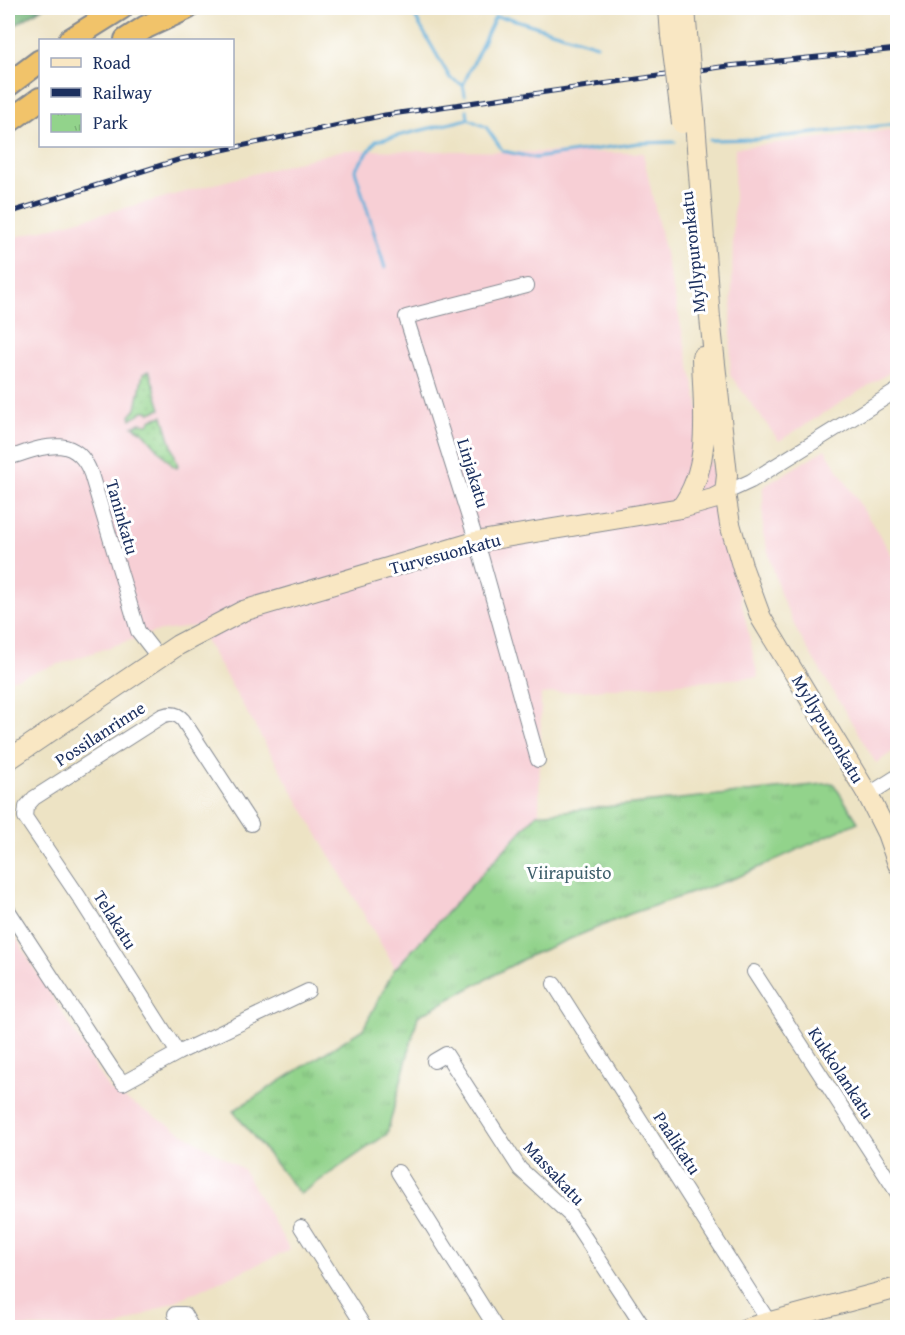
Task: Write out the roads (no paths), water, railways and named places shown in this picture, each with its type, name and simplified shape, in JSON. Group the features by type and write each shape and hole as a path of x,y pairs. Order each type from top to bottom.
{"highway":[{"path":"72,39 121,8"},
{"path":"128,39 146,27 187,8"},
{"path":"8,85 39,62"},
{"path":"8,122 39,100"}],"main road":[{"name":"Myllypuronkatu","path":"669,8 679,35 727,475 725,493 730,524 761,618 868,795 887,833 897,864"},
{"name":"Myllypuronkatu","path":"679,35 685,8"},
{"name":"Myllypuronkatu","path":"688,123 702,334 715,478 725,493"},
{"path":"681,508 689,497 701,466 704,416 702,334"},
{"name":"Turvesuonkatu","path":"8,760 178,645 243,611 475,542 681,508 713,499 725,493"},
{"path":"748,1328 897,1288"}],"street":[{"name":"Linjakatu","path":"527,286 406,317 504,634 538,760"},
{"name":"Turvesuonkatu","path":"725,493 751,481 897,390"},
{"name":"Taninkatu","path":"8,458 42,448 59,446 74,450 81,455 92,474 138,631 159,658"},
{"name":"Possilanrinne","path":"26,807 34,798 162,716 173,714 183,720 251,824"},
{"path":"868,795 897,776"},
{"name":"Telakatu","path":"26,807 25,817 85,905 178,1053"},
{"path":"8,910 123,1083 178,1053 308,991"},
{"name":"Kukkolankatu","path":"754,972 897,1194"},
{"name":"Paalikatu","path":"554,984 769,1322"},
{"name":"Massakatu","path":"434,1061 446,1054 520,1169 570,1215 644,1328"},
{"path":"398,1172 496,1328"},
{"path":"300,1227 365,1328"},
{"path":"175,1314 184,1314 192,1328"}],"waterway":[{"path":"410,8 450,78 463,85"},
{"path":"465,95 463,85 495,17 509,18 597,45"},
{"path":"467,110 468,119"},
{"path":"385,268 355,170 376,141 468,119 486,127 503,151 535,158 639,143 675,142"},
{"path":"710,140 759,139 898,124"}],"railway":[{"path":"8,213 181,159 385,115 728,66 898,49"}],"park label":[{"name":"Viirapuisto","path":"569,873"}]}
